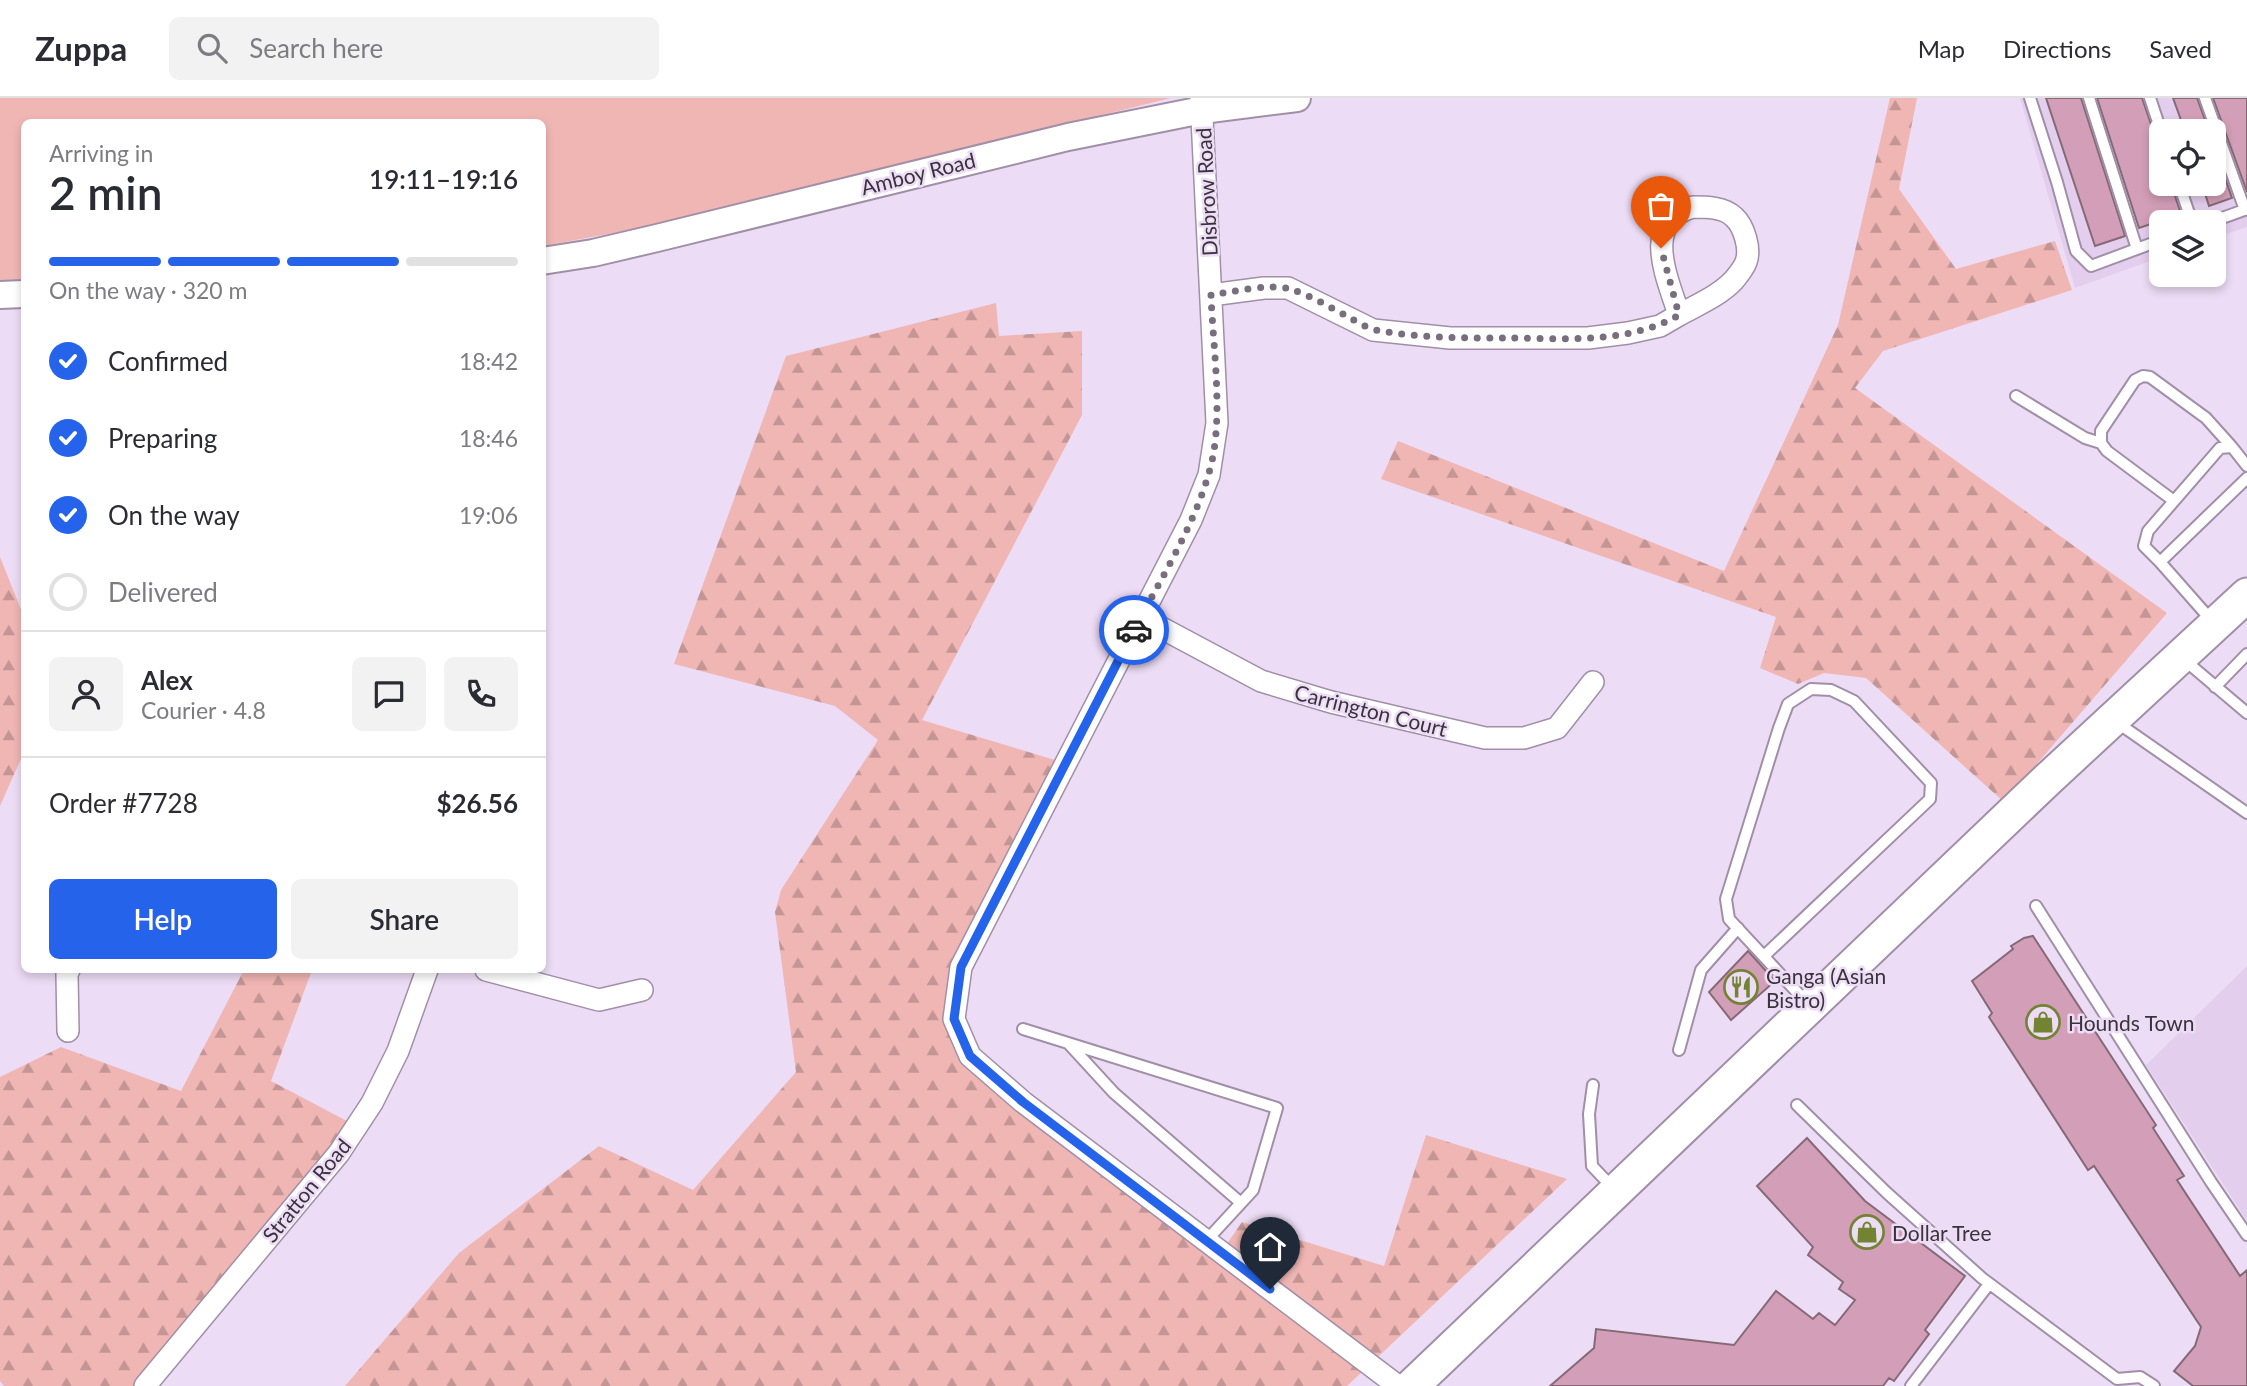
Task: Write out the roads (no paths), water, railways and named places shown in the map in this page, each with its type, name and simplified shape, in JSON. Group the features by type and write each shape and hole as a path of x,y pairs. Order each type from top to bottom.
{"main road":[{"path":"1412,1386 2247,594"}],"street":[{"name":"Amboy Road","path":"546,260 657,238 1201,104 1297,98"},
{"name":"Disbrow Road","path":"1201,104 1217,423 1209,475 1191,520 961,967 954,1019 970,1056 1023,1102 1398,1386"},
{"path":"1211,295 1264,288 1288,288 1373,330 1450,338 1588,338 1628,333 1660,326 1679,315 1727,286 1736,278 1747,261 1746,243 1734,216 1720,209 1693,206 1681,210 1660,239 1662,258 1679,315"},
{"path":"0,295 21,294"},
{"name":"Carrington Court","path":"1141,617 1261,681 1331,702 1485,738 1524,738 1557,728 1593,682"},
{"path":"68,973 68,1031"},
{"name":"Stratton Road","path":"145,1386 339,1153 372,1103 398,1051 426,973"},
{"path":"497,973 599,1000 642,990"}],"lane":[{"path":"2030,98 2076,251 2091,266 2149,244"},
{"path":"2088,98 2137,249"},
{"path":"2150,98 2157,119"},
{"path":"2205,98 2246,210 2226,217"},
{"path":"2101,443 2101,431 2135,380 2143,376 2150,377 2206,418 2247,466"},
{"path":"2016,396 2085,438 2101,443 2107,451 2174,501"},
{"path":"2215,625 2144,546 2148,531 2220,448 2232,447"},
{"path":"2160,562 2247,478"},
{"path":"2214,687 2247,654"},
{"path":"2180,657 2247,713"},
{"path":"1764,956 1930,799 1931,783 1854,701 1831,690 1811,688 1788,704 1726,899 1729,919 1810,1006"},
{"path":"2112,720 2247,813"},
{"path":"2036,906 2247,1235"},
{"path":"1679,1050 1701,970 1738,928"},
{"path":"1023,1029 1277,1108 1253,1190 1206,1241"},
{"path":"1068,1043 1114,1093 1241,1203"},
{"path":"1593,1086 1589,1114 1592,1166 1616,1191"},
{"path":"1797,1105 1886,1193 1989,1284 2117,1379 2140,1377 2154,1386"},
{"path":"1911,1386 1989,1284"}],"place":[{"name":"Ganga (Asian Bistro)","path":"1741,987"},
{"name":"Hounds Town","path":"2043,1022"},
{"name":"Dollar Tree","path":"1867,1232"}]}
